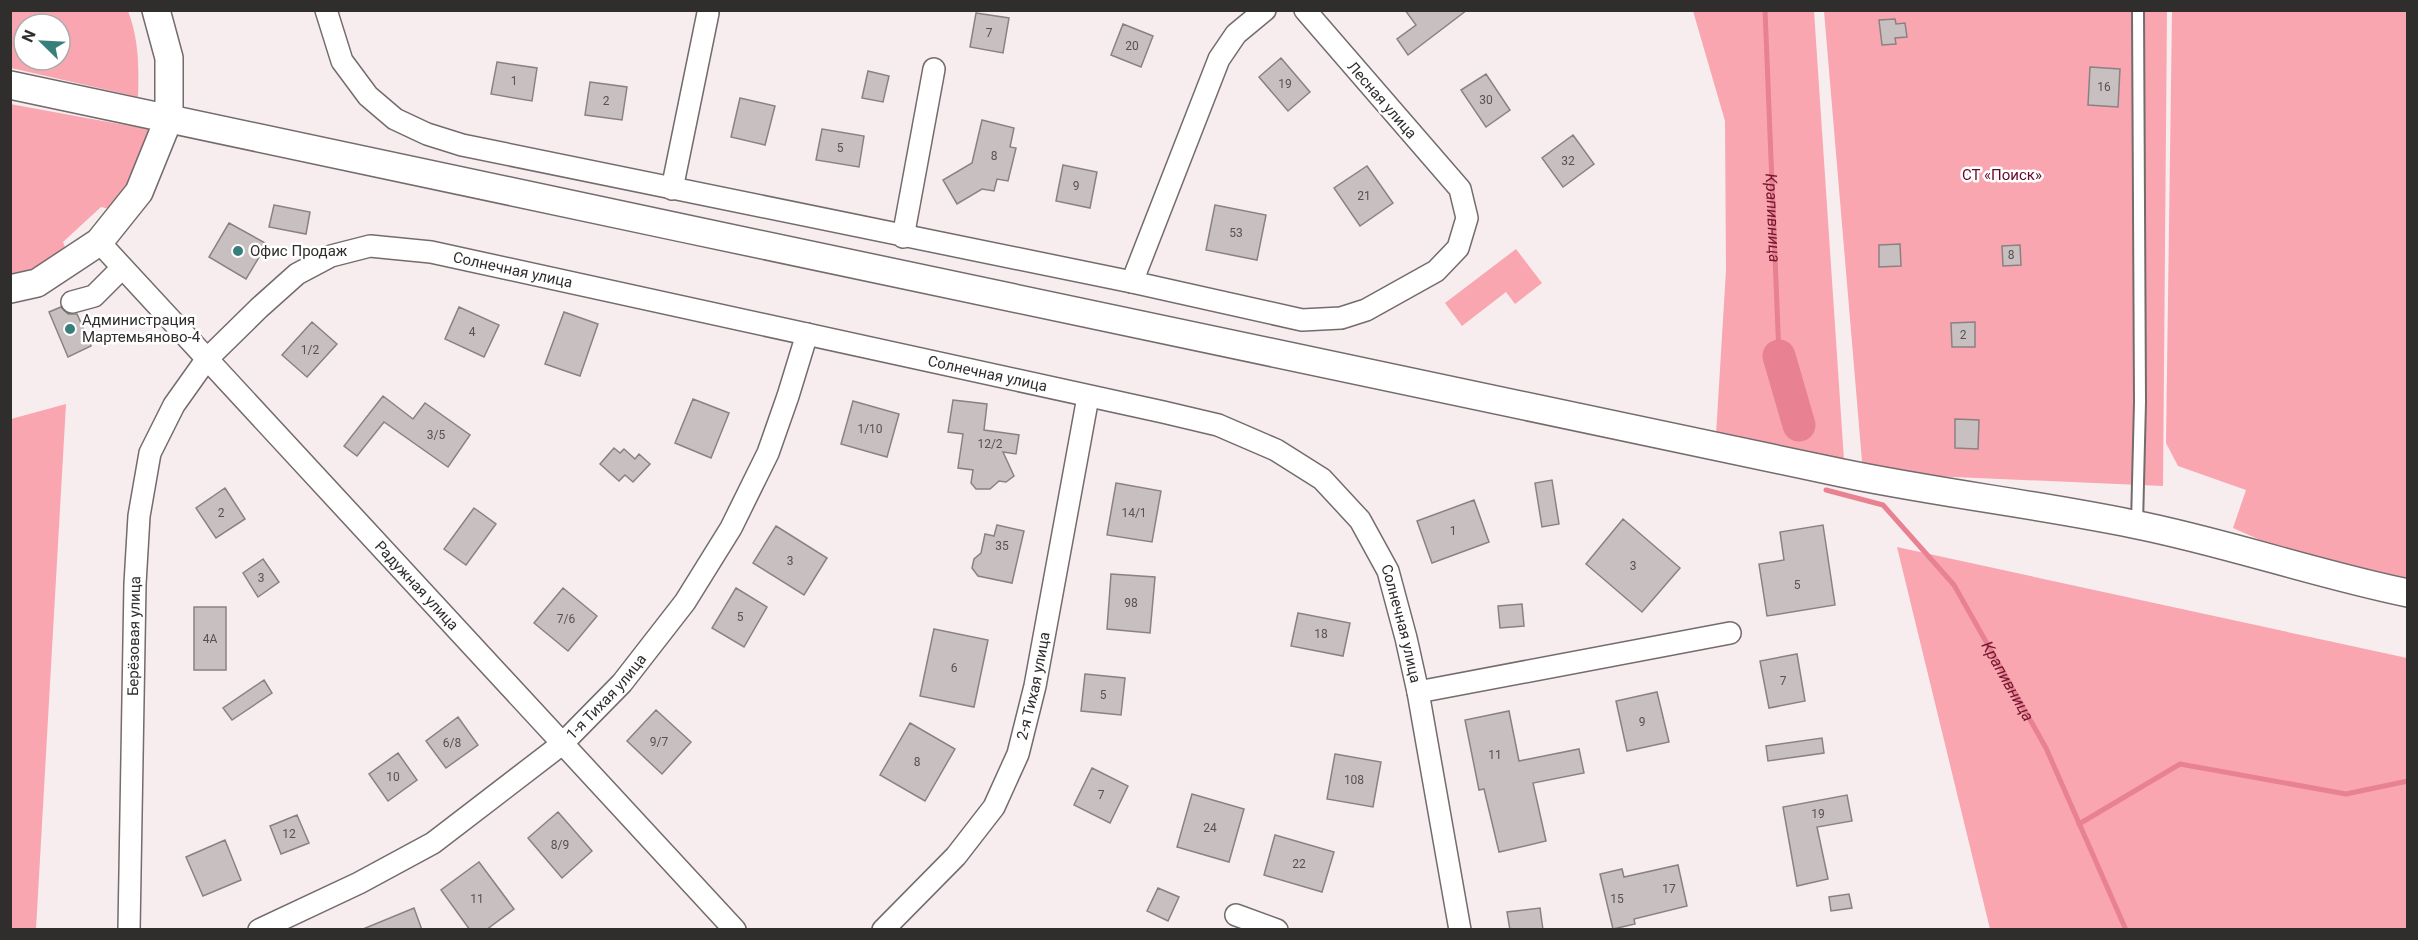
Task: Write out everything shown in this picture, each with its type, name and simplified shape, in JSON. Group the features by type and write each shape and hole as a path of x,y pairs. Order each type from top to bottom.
{"street":[{"path":"10,289 37,283 99,242 139,192 169,118 169,58 156,10"},
{"path":"326,10 342,61 368,96 395,119 427,134 462,145 1132,282 1219,59 1236,34 1265,10"},
{"name":"Лесная улица","path":"1132,282 1302,320 1341,318 1366,310 1436,270 1458,248 1467,218 1460,189 1305,10"},
{"path":"672,189 708,13"},
{"path":"903,237 934,69"},
{"path":"10,85 1178,336 1806,466 2136,524 2408,593"},
{"name":"Радужная улица","path":"99,242 735,930"},
{"name":"Солнечная улица","path":"206,360 258,308 297,274 331,256 370,246 431,252 1218,425 1276,450 1323,479 1360,520 1388,571 1418,693 1460,930"},
{"path":"72,302 94,296 122,268"},
{"name":"1-я Тихая улица","path":"259,930 360,883 433,843 562,744 622,683 685,602 731,528 768,453 807,334"},
{"name":"Берёзовая улица","path":"129,930 135,584 139,516 150,453 174,405 206,360"},
{"name":"2-я Тихая улица","path":"883,930 956,856 994,807 1018,754 1035,686 1088,397"},
{"path":"1418,693 1730,633"},
{"path":"1236,915 1277,930"}],"lane":[{"path":"2136,524 2140,402 2138,10"}],"green space":[{"path":"11,10 128,11 136,43 138,97 29,72 72,72 72,12 12,12 12,68"},
{"path":"1693,11 1814,11 1844,460 1716,435 1726,270 1725,121"},
{"name":"СТ «Поиск»","path":"1824,11 2167,11 2163,486 1863,473"},
{"path":"2172,11 2407,11 2407,578 2285,551 2233,528 2246,490 2178,466 2166,443"},
{"path":"10,104 152,130 139,172 114,210 101,207 63,242 68,255 10,277"},
{"path":"1516,249 1542,283 1515,304 1506,292 1462,326 1445,303"},
{"path":"66,404 36,929 11,929 11,419"},
{"path":"1897,547 2407,658 2407,929 1990,929"}],"building":[{"path":"1405,10 1467,10 1408,55 1397,39 1416,25"},
{"path":"976,13 1009,18 1003,53 970,47"},
{"path":"1895,19 1896,24 1905,23 1907,37 1895,38 1896,44 1882,45 1879,20"},
{"path":"1123,24 1153,36 1141,67 1111,55"},
{"path":"1281,58 1310,92 1288,111 1259,77"},
{"path":"497,62 537,68 532,101 491,94"},
{"path":"2090,67 2120,69 2118,107 2088,105"},
{"path":"868,71 889,76 883,102 862,98"},
{"path":"1486,74 1510,110 1486,127 1461,90"},
{"path":"590,82 627,87 622,120 585,115"},
{"path":"740,98 775,106 765,145 731,137"},
{"path":"982,120 1014,128 1010,147 1016,148 1008,181 997,179 994,191 982,189 957,204 943,180 972,163"},
{"path":"822,129 864,136 859,167 816,160"},
{"path":"1573,135 1594,164 1563,187 1542,158"},
{"path":"1063,165 1097,172 1090,208 1056,201"},
{"path":"1367,166 1393,203 1360,226 1334,188"},
{"path":"274,205 310,212 306,234 269,227"},
{"path":"1215,205 1266,215 1257,260 1206,250"},
{"name":"Офис Продаж","path":"229,223 267,244 246,279 209,257"},
{"path":"1900,244 1901,266 1879,267 1879,245"},
{"path":"2020,245 2021,265 2003,266 2002,246"},
{"name":"Администрация Мартемьяново-4","path":"61,307 68,314 77,314 91,346 68,357 49,312"},
{"path":"459,307 499,325 484,357 445,339"},
{"path":"564,312 598,324 580,376 545,364"},
{"path":"312,322 337,344 307,377 282,355"},
{"path":"1975,322 1975,347 1952,347 1951,323"},
{"path":"383,396 413,419 425,403 470,435 448,467 384,422 357,456 344,446"},
{"path":"693,399 729,413 711,458 675,443"},
{"path":"953,400 987,404 984,430 1019,435 1016,454 1003,452 1014,476 1006,482 999,481 990,489 976,489 971,483 973,470 958,468 963,434 948,432"},
{"path":"853,401 899,414 887,457 841,444"},
{"path":"1955,419 1979,420 1978,449 1955,448"},
{"path":"614,448 620,453 624,449 635,459 639,454 650,464 633,482 625,475 619,481 600,464"},
{"path":"1552,480 1559,524 1542,527 1535,483"},
{"path":"1116,483 1161,491 1152,542 1107,535"},
{"path":"225,488 245,519 216,538 196,508"},
{"path":"1474,500 1489,542 1432,563 1417,521"},
{"path":"474,508 496,524 466,565 444,549"},
{"path":"1623,519 1680,568 1642,612 1586,564"},
{"path":"997,525 1024,531 1012,583 978,576 972,568 974,559 981,553 985,534 994,536"},
{"path":"1823,525 1835,605 1767,616 1759,564 1784,560 1780,532"},
{"path":"776,526 827,558 804,595 753,563"},
{"path":"263,559 279,582 258,597 243,573"},
{"path":"1111,574 1155,577 1150,633 1107,629"},
{"path":"563,588 597,616 568,651 534,623"},
{"path":"736,588 767,607 744,647 712,628"},
{"path":"1522,604 1524,626 1500,628 1498,606"},
{"path":"194,607 226,607 226,670 194,670"},
{"path":"1298,613 1350,623 1343,656 1291,646"},
{"path":"934,629 988,640 974,707 920,696"},
{"path":"1797,654 1805,701 1769,708 1760,661"},
{"path":"1085,674 1125,678 1121,715 1081,711"},
{"path":"264,680 272,693 232,720 223,708"},
{"path":"1657,692 1669,742 1627,751 1616,701"},
{"path":"656,710 691,742 662,774 627,741"},
{"path":"1509,711 1519,761 1579,749 1584,773 1533,783 1546,841 1499,852 1484,789 1479,790 1465,720"},
{"path":"458,717 478,745 446,768 426,741"},
{"path":"910,723 955,749 925,801 880,775"},
{"path":"1822,738 1824,753 1768,761 1766,746"},
{"path":"398,753 417,780 388,801 369,774"},
{"path":"1335,754 1381,762 1373,807 1327,799"},
{"path":"1092,768 1128,786 1110,823 1074,805"},
{"path":"1192,794 1244,809 1229,862 1177,847"},
{"path":"1847,795 1852,821 1817,827 1828,879 1797,886 1783,807"},
{"path":"558,812 592,851 562,878 528,838"},
{"path":"297,815 309,843 281,854 270,826"},
{"path":"1275,835 1334,852 1322,892 1264,875"},
{"path":"225,840 241,880 203,896 186,857"},
{"path":"479,862 514,909 486,930 470,930 441,890"},
{"path":"1678,865 1687,906 1634,919 1635,924 1613,929 1600,874 1622,869 1624,877"},
{"path":"1158,888 1179,897 1168,921 1147,911"},
{"path":"1849,894 1852,908 1831,911 1829,897"},
{"path":"414,908 422,930 363,930 363,929"},
{"path":"1540,908 1543,930 1510,930 1507,912"}],"waterway":[{"name":"Крапивница","path":"1765,10 1779,356"},
{"name":"Крапивница","path":"1779,356 1799,425"},
{"name":"Крапивница","path":"1826,490 1883,505 1954,585 2046,748 2126,930"},
{"path":"2079,824 2180,764 2346,794 2408,781"}],"place":[{"name":"Офис Продаж","path":"238,251"},
{"name":"Администрация Мартемьяново-4","path":"70,329"}]}
